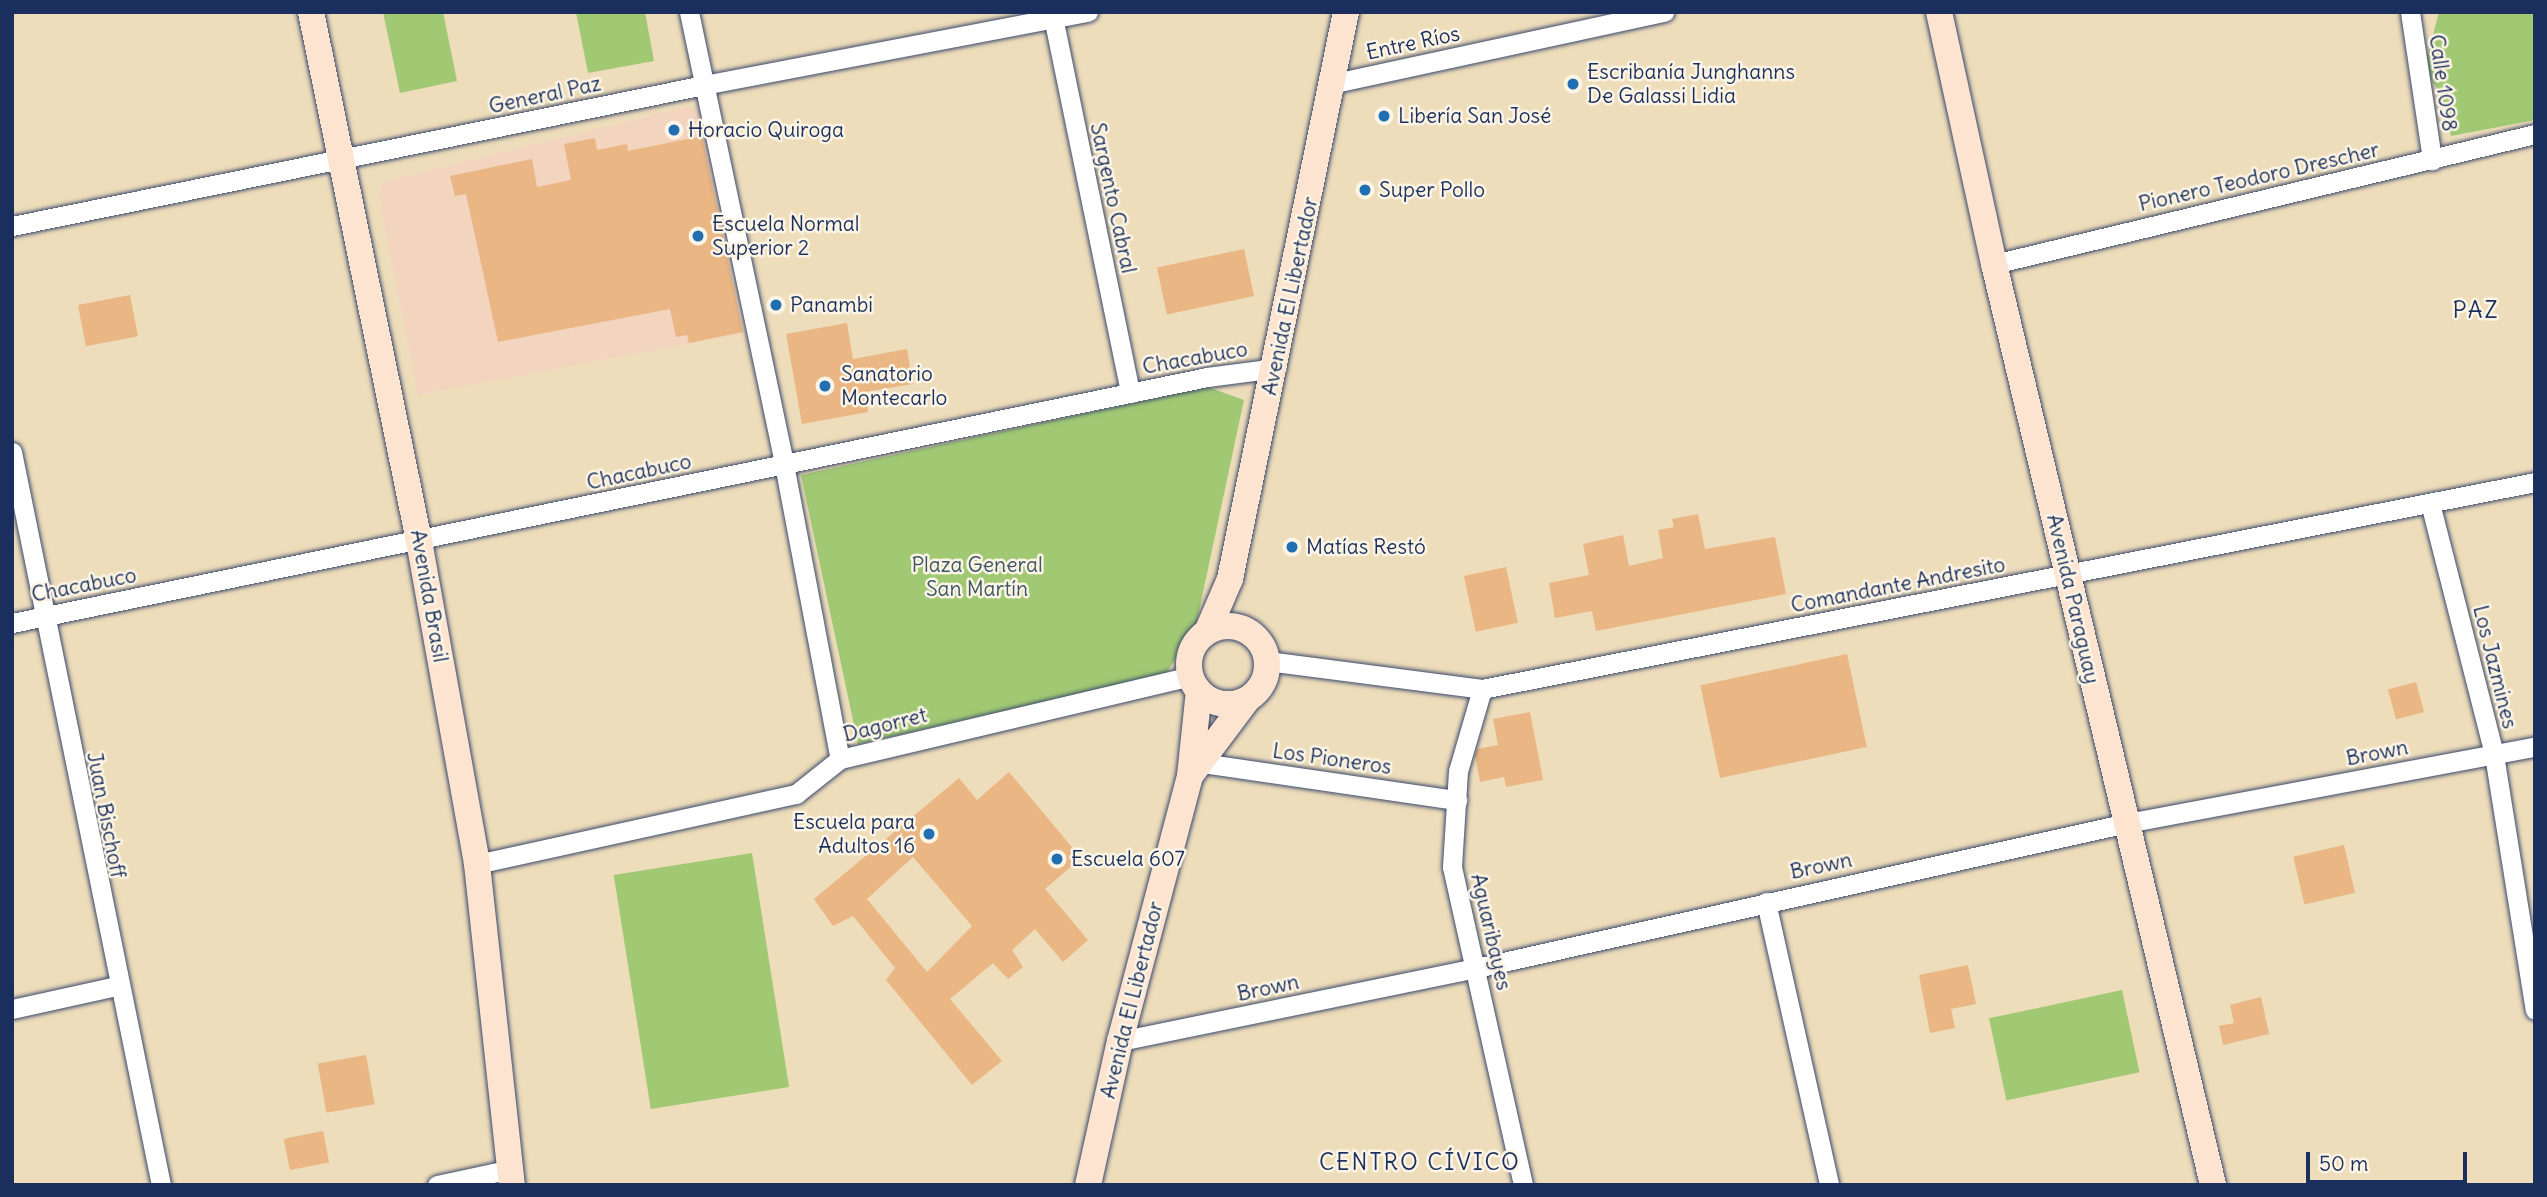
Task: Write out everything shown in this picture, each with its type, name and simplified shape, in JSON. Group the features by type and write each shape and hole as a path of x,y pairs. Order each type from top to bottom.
{"main road":[{"name":"Avenida Brasil","path":"311,12 419,541 477,864 512,1177"},
{"name":"Avenida El Libertador","path":"1208,630 1230,579 1335,83 1346,12"},
{"name":"Avenida Paraguay","path":"1940,12 1994,264 2213,1185"},
{"name":"Avenida El Libertador","path":"1230,579 1243,628"},
{"path":"1226,625 1243,628 1257,638 1267,662 1260,688 1247,700 1230,705 1213,702 1194,684 1189,658 1195,642 1208,630 1226,625"},
{"name":"Avenida El Libertador","path":"1088,1185 1120,1041 1196,769 1194,684"},
{"name":"Avenida El Libertador","path":"1196,769 1247,700"}],"street":[{"path":"688,12 784,464 839,759"},
{"name":"General Paz","path":"12,226 704,85 1053,16 1088,12"},
{"name":"Entre Ríos","path":"1335,83 1664,12"},
{"name":"Calle 1098","path":"2410,12 2432,160"},
{"name":"Sargento Cabral","path":"1053,16 1130,393"},
{"name":"Pionero Teodoro Drescher","path":"1994,264 2535,134"},
{"name":"Chacabuco","path":"12,623 1130,393 1276,368"},
{"name":"Juan Bischoff","path":"12,452 117,986 161,1185"},
{"name":"Comandante Andresito","path":"1267,662 1482,689 2535,482"},
{"name":"Los Jazmines","path":"2430,503 2494,755 2535,1010"},
{"name":"Dagorret","path":"477,864 796,794 839,759 1194,684"},
{"name":"Aguaribayes","path":"1482,689 1458,771 1452,867 1522,1185"},
{"name":"Brown","path":"1120,1041 1476,968 2127,823 2535,747"},
{"name":"Los Pioneros","path":"1196,769 1457,800"},
{"path":"1766,902 1829,1185"},
{"path":"12,1009 117,986"},
{"path":"437,1185 512,1177"}],"shaded area":[{"path":"687,107 699,110 744,333 418,395 379,196 382,182"}],"green space":[{"path":"383,12 443,12 457,81 400,93"},
{"path":"576,12 645,12 654,61 588,73"},
{"path":"2439,12 2535,12 2535,120 2451,136 2442,96 2424,69"},
{"name":"Plaza General San Martín","path":"1208,387 1244,400 1196,625 1166,674 858,744 801,475"},
{"path":"752,853 789,1087 651,1109 614,875"},
{"path":"2122,990 2139,1072 2006,1100 1989,1018"}],"building":[{"path":"702,136 743,332 689,343 687,335 676,337 670,309 498,342 466,194 455,196 450,176 532,159 537,187 571,180 564,144 595,138 597,150 627,144 628,151"},
{"path":"1244,249 1254,296 1167,314 1157,268"},
{"path":"130,295 138,336 86,346 78,305"},
{"path":"847,323 853,359 907,349 913,384 865,392 868,412 802,424 786,334"},
{"path":"1698,514 1705,549 1775,537 1786,594 1596,631 1592,611 1555,618 1549,583 1589,575 1583,544 1623,535 1629,566 1663,558 1658,530 1674,527 1672,519"},
{"path":"1506,567 1518,623 1476,632 1464,576"},
{"path":"1847,654 1867,747 1720,778 1700,685"},
{"path":"2416,682 2424,712 2396,719 2388,690"},
{"path":"1530,712 1543,780 1506,787 1504,777 1480,782 1475,755 1477,749 1498,745 1493,719"},
{"path":"1009,772 1081,858 1045,889 1088,940 1063,962 1035,929 1012,950 1023,967 1008,979 993,963 950,999 1002,1061 972,1085 886,980 895,968 853,916 833,926 814,899 959,778 977,800","holes":["913,857 972,926 927,972 867,899"]},
{"path":"2344,845 2355,893 2304,904 2293,857"},
{"path":"1968,965 1976,1004 1951,1009 1955,1028 1930,1033 1919,975"},
{"path":"2261,997 2269,1034 2223,1045 2219,1026 2234,1023 2230,1005"},
{"path":"366,1055 375,1104 326,1113 318,1064"},
{"path":"323,1131 329,1162 290,1170 284,1139"}],"place":[{"name":"Escribanía Junghanns De Galassi Lidia","path":"1573,84"},
{"name":"Libería San José","path":"1384,116"},
{"name":"Horacio Quiroga","path":"674,130"},
{"name":"Super Pollo","path":"1365,190"},
{"name":"Escuela Normal Superior 2","path":"698,236"},
{"name":"Panambi","path":"776,305"},
{"name":"Sanatorio Montecarlo","path":"825,386"},
{"name":"Matías Restó","path":"1292,547"},
{"name":"Escuela para Adultos 16","path":"929,834"},
{"name":"Escuela 607","path":"1057,859"}],"district":[{"name":"PAZ","path":"2476,310"},
{"name":"CENTRO CÍVICO","path":"1420,1162"}]}
